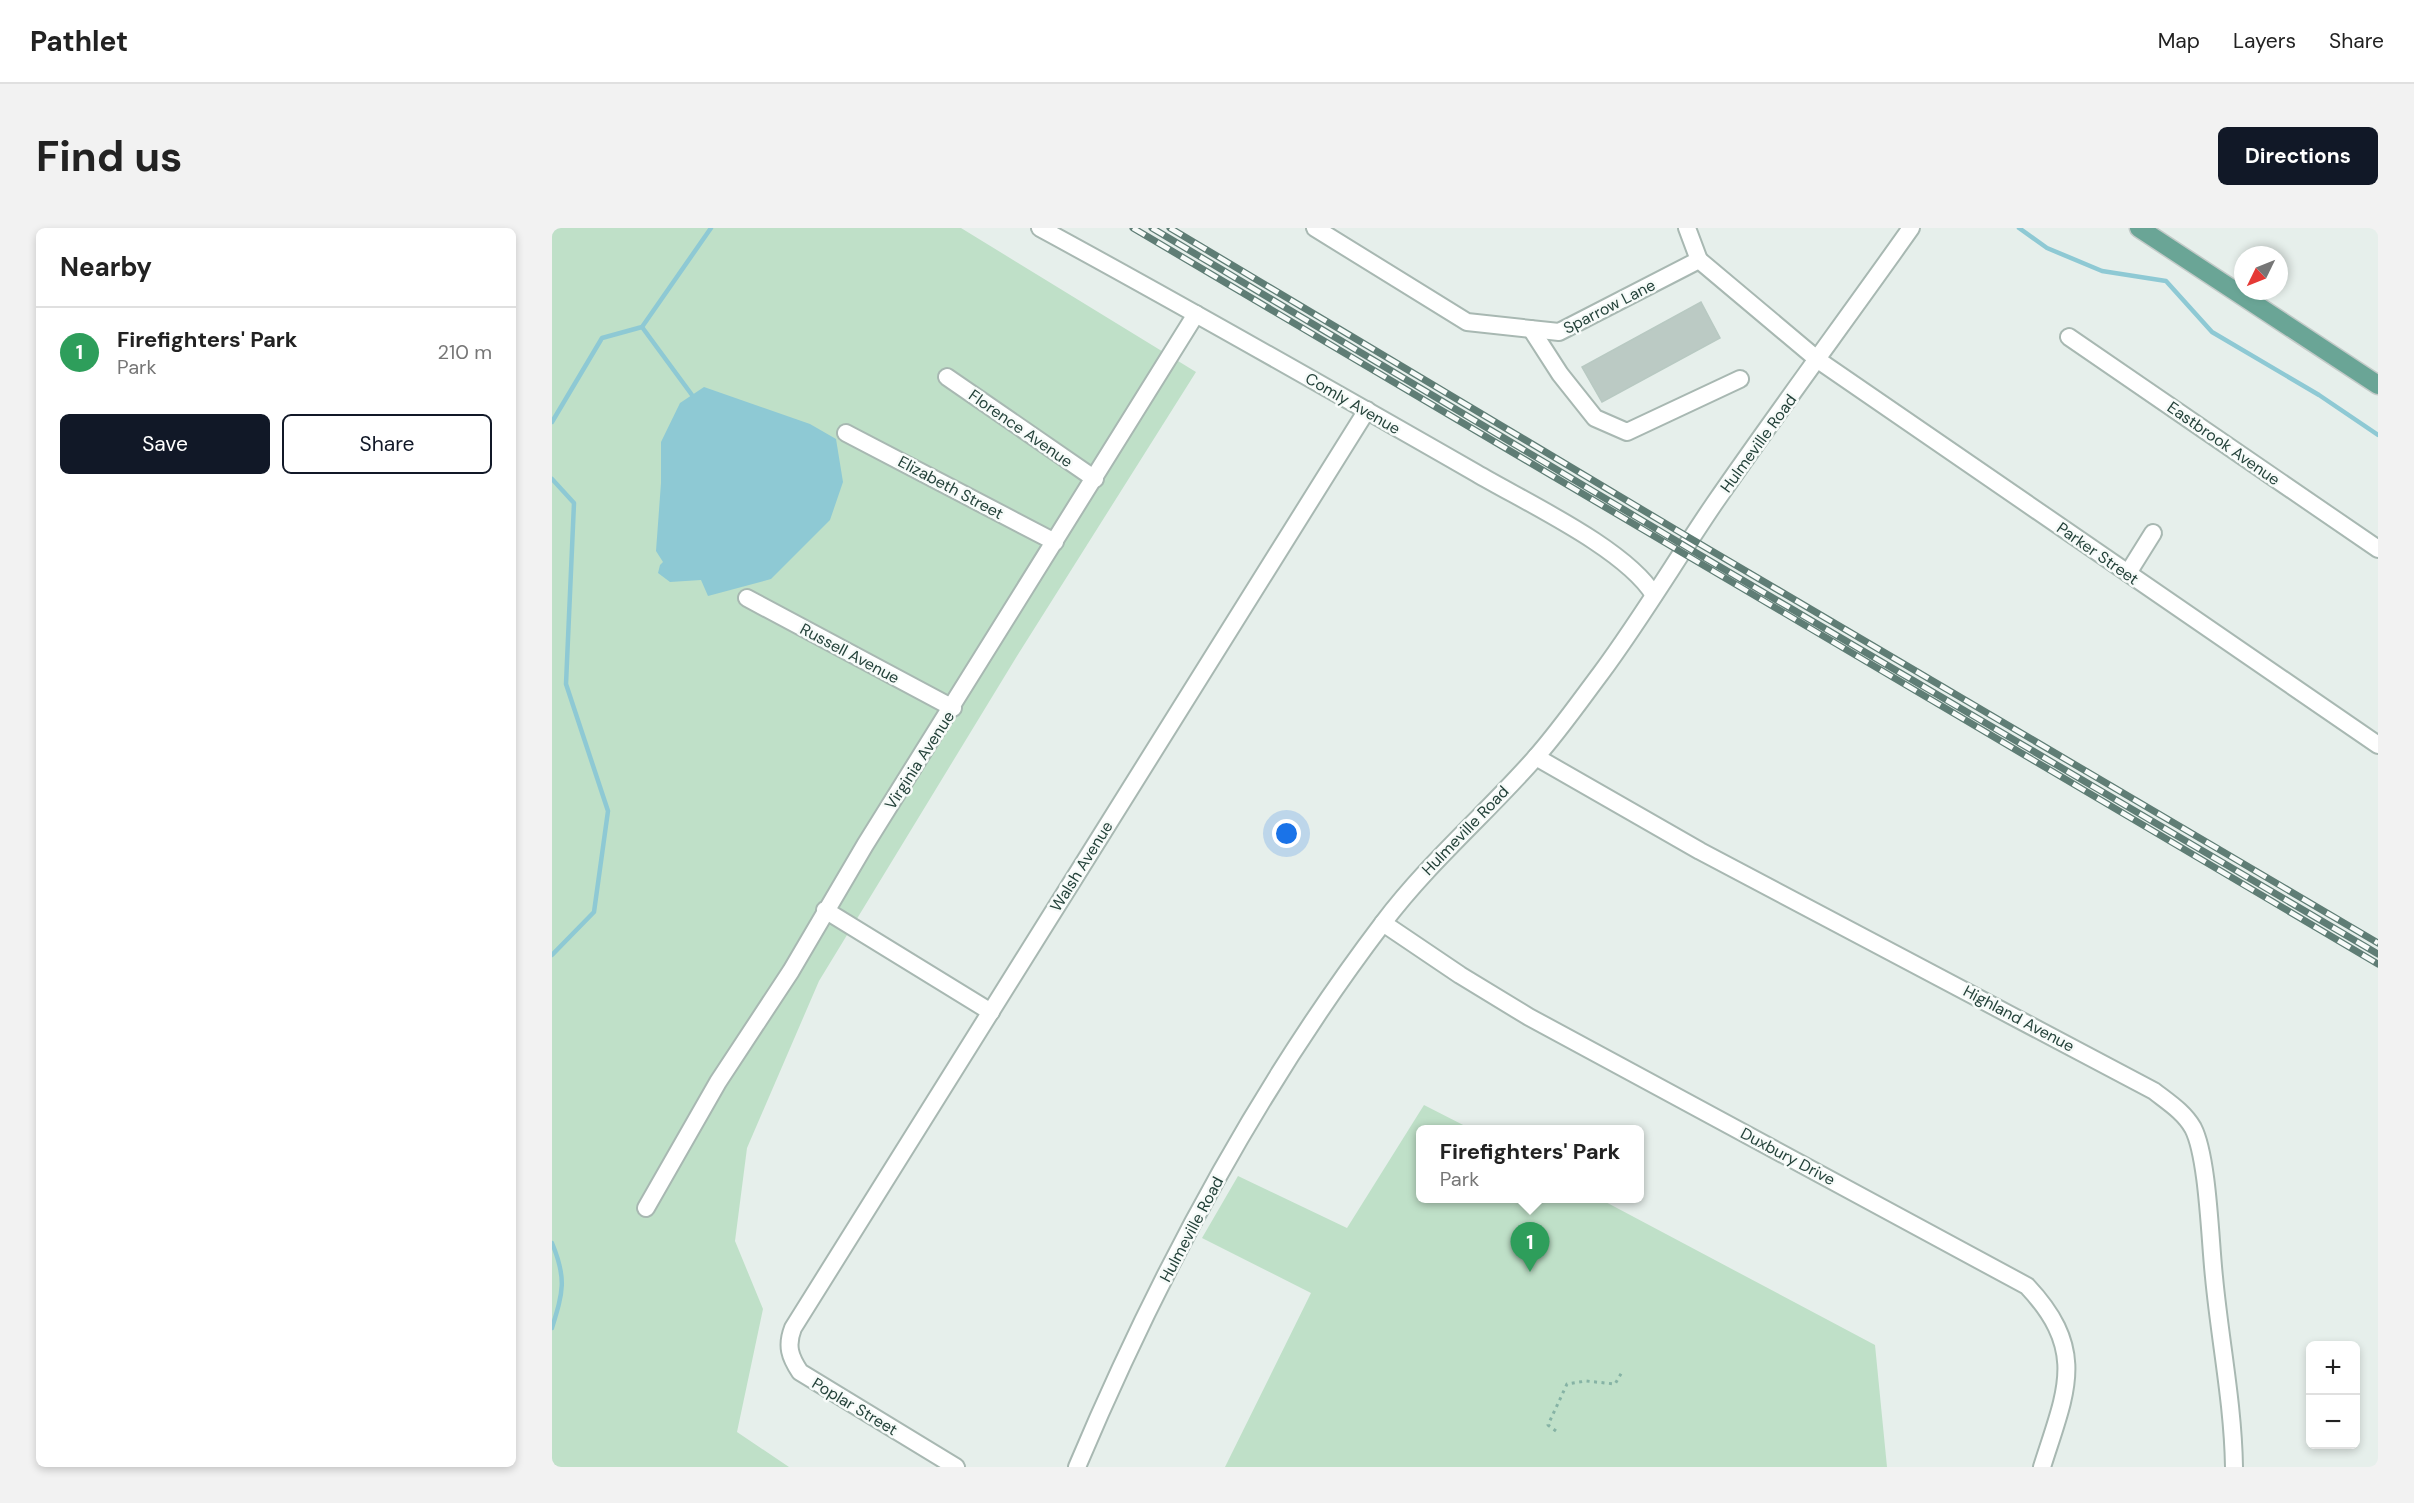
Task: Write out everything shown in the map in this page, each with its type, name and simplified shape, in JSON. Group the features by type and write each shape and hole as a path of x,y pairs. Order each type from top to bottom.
{"main road":[{"path":"2139,228 2378,385"}],"street":[{"name":"Comly Avenue","path":"1040,228 1367,410 1578,532 1640,574 1654,595"},
{"name":"Sparrow Lane","path":"1315,228 1467,321 1559,332 1699,261"},
{"path":"1687,228 1699,261 1818,360"},
{"name":"Hulmeville Road","path":"1077,1467 1164,1278 1223,1166 1334,990 1427,868 1536,757 1604,669 1715,502 1911,228"},
{"name":"Virginia Avenue","path":"646,1208 718,1082 790,971 825,910 953,708 1196,314"},
{"path":"1531,329 1560,374 1595,418 1627,432 1740,379"},
{"name":"Eastbrook Avenue","path":"2069,337 2378,549"},
{"name":"Parker Street","path":"1818,360 2378,745"},
{"name":"Florence Avenue","path":"947,377 1095,479"},
{"name":"Walsh Avenue","path":"796,1323 1367,410"},
{"name":"Elizabeth Street","path":"846,433 1055,542"},
{"path":"2128,573 2153,533"},
{"name":"Russell Avenue","path":"747,598 953,708"},
{"name":"Highland Avenue","path":"1536,757 1700,851 2154,1090 2182,1114 2193,1128 2199,1144 2231,1402 2234,1467"},
{"path":"825,910 991,1012"},
{"name":"Duxbury Drive","path":"1383,923 1460,975 1529,1017 2027,1286 2047,1308 2056,1323 2068,1360 2065,1397 2042,1467"},
{"name":"Poplar Street","path":"796,1323 788,1346 792,1361 800,1372 956,1467"}],"path":[{"path":"1557,1431 1548,1425 1567,1384 1586,1381 1616,1384 1622,1372"}],"green space":[{"path":"552,228 961,228 1196,372 1017,656 819,981 747,1148 735,1241 763,1309 737,1432 789,1467 552,1467"},
{"path":"1424,1105 1463,1125 1416,1125 1416,1203 1608,1203 1875,1345 1887,1467 1225,1467 1311,1293 1202,1238 1238,1176 1347,1228"}],"water":[{"path":"704,387 810,424 836,439 843,482 830,520 771,579 708,596 701,580 670,582 658,573 663,562 656,551 661,483 661,442 680,403"}],"building":[{"path":"1701,302 1720,338 1602,402 1582,367"}],"waterway":[{"path":"552,422 602,338 642,327 711,228"},
{"path":"2019,228 2047,248 2102,271 2166,281 2212,332 2319,395 2378,435"},
{"path":"642,327 692,395"},
{"path":"552,479 574,503 566,684 608,811 594,912 552,955"},
{"path":"552,1243 560,1266 562,1285 552,1328"}],"railway":[{"path":"1133,228 2378,964"},
{"path":"1152,228 1700,555 2378,954"},
{"path":"1170,228 1683,534 2378,943"}],"place":[{"name":"Firefighters' Park","path":"1530,1272"}]}
